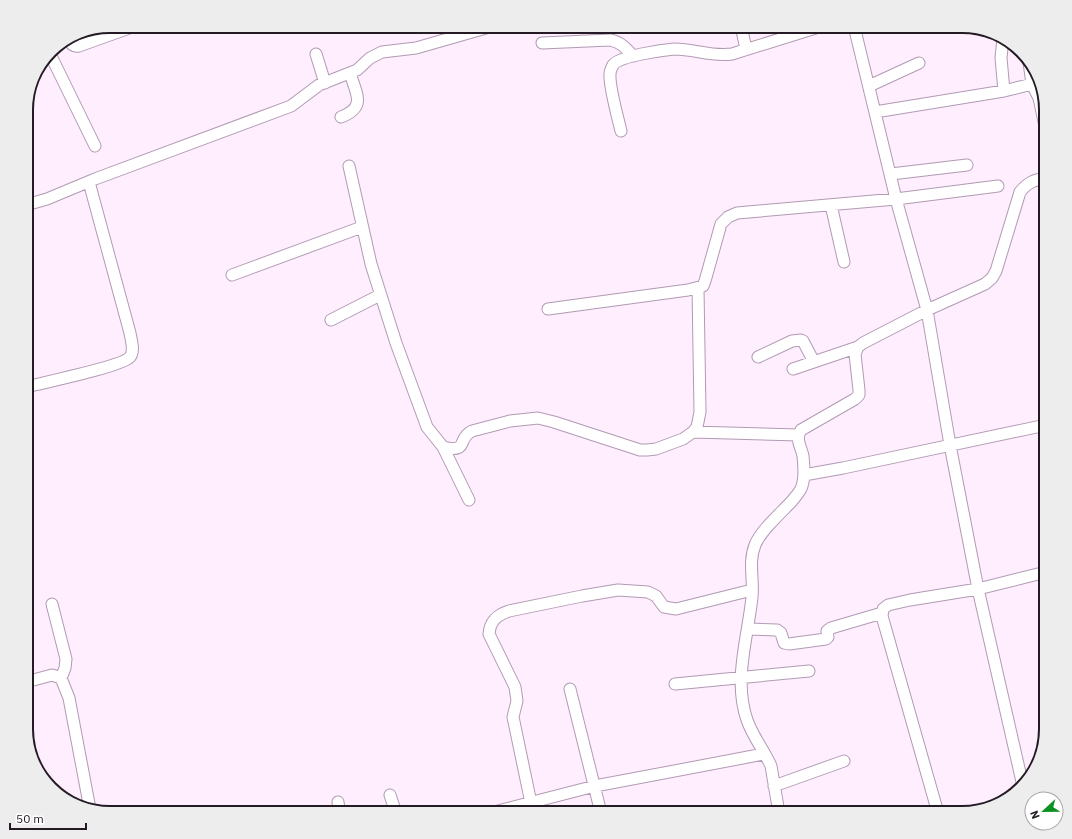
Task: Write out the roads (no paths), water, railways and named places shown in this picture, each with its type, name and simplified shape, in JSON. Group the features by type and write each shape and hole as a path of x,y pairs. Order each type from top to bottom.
{"street":[{"path":"71,44 75,47 115,33"},
{"path":"33,203 291,106 325,83 357,70 370,58 382,52 416,48 468,33"},
{"path":"743,33 746,49"},
{"path":"621,131 610,74 613,65 623,59 674,49 721,56 799,33"},
{"path":"856,33 896,199 927,310 950,445 978,589 1021,778"},
{"path":"542,43 610,40 623,45 633,56"},
{"path":"1002,45 1001,58 1004,91"},
{"path":"316,54 325,83"},
{"path":"52,59 95,146"},
{"path":"869,86 919,63"},
{"path":"341,117 353,111 358,105 357,96 350,74"},
{"path":"1031,76 1032,84 1037,95"},
{"path":"875,112 1004,91 1032,84"},
{"path":"891,174 967,165"},
{"path":"349,166 362,226 380,295 396,343 427,428 443,447 469,500"},
{"path":"793,369 858,347 927,310 985,284 996,272 1020,192 1026,184 1039,179"},
{"path":"33,385 110,366 125,361 130,358 132,354 133,349 130,333 89,182"},
{"path":"548,309 698,288 703,286 721,224 728,217 736,213 896,199 998,186"},
{"path":"831,205 844,262"},
{"path":"232,275 362,226"},
{"path":"443,447 457,449 460,447 467,435 472,431 503,422 527,418 538,418 554,422 640,450 656,449 683,439 697,427 700,412 698,288"},
{"path":"331,320 380,295"},
{"path":"758,357 792,342 801,340 804,342 814,362"},
{"path":"778,806 771,766 753,735 743,706 743,655 748,629 752,590 752,554 760,535 794,498 802,487 804,474 802,454 797,440 801,430 855,399 859,395 856,354 858,347"},
{"path":"804,474 843,468 1039,426"},
{"path":"693,432 798,435"},
{"path":"936,806 882,616 883,609 888,605 910,600 978,589 1039,574"},
{"path":"531,803 513,722 513,713 517,701 514,687 489,634 489,629 496,617 509,611 608,591 648,592 656,596 664,607 676,609 752,590"},
{"path":"52,604 66,659 65,668 61,678 69,698 89,803"},
{"path":"748,629 777,630 781,633 784,643 789,644 826,639 828,637 827,631 831,628 882,613"},
{"path":"675,684 809,671"},
{"path":"33,680 52,676 61,678"},
{"path":"570,689 599,806"},
{"path":"519,806 595,786 764,754"},
{"path":"774,786 844,761"},
{"path":"390,795 394,806"}]}
